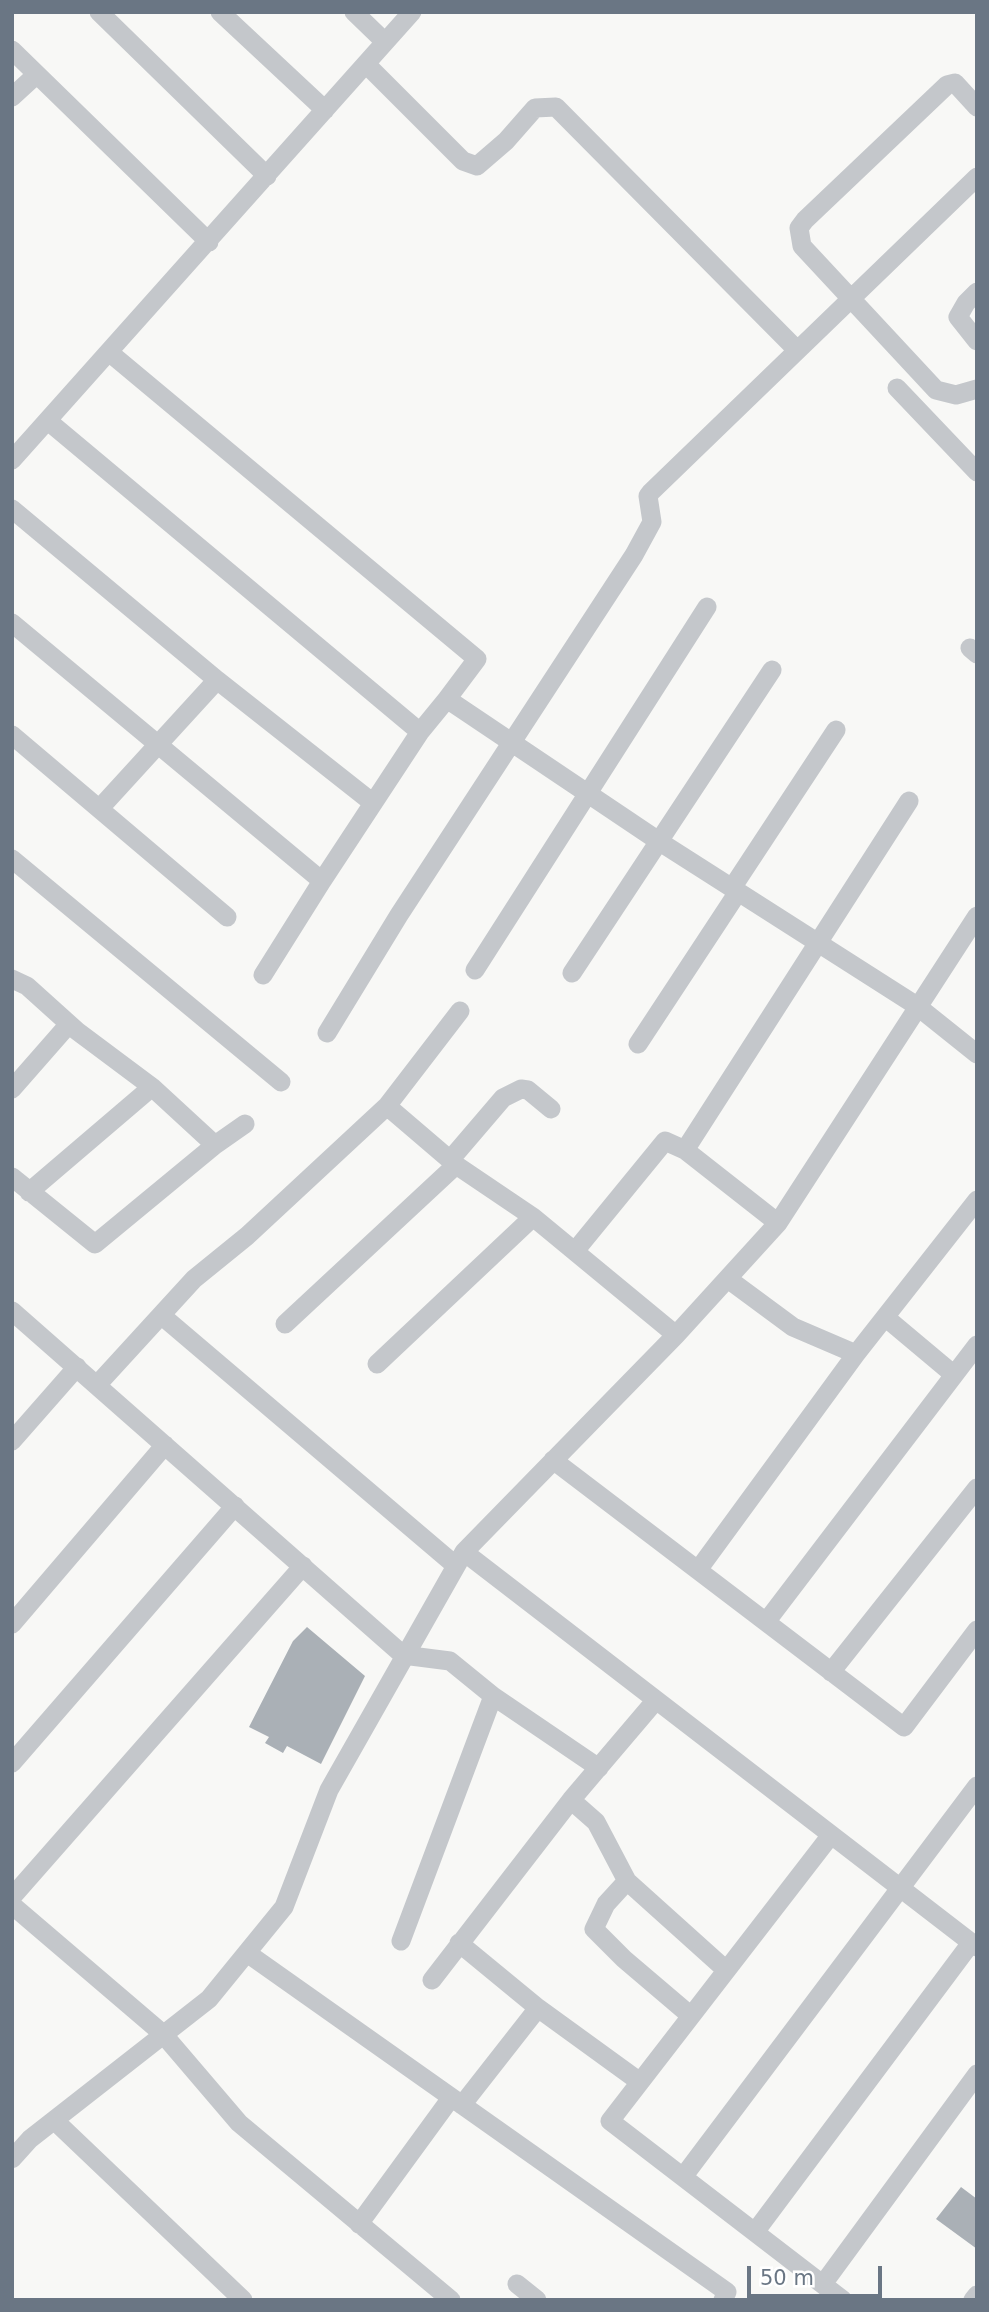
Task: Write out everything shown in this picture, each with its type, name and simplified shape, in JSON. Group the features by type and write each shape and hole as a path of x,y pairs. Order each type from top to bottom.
{"street":[{"path":"99,12 267,176"},
{"path":"220,12 325,110"},
{"path":"354,12 385,42"},
{"path":"12,460 412,12"},
{"path":"12,50 209,242"},
{"path":"366,64 463,160 477,166 506,141 535,108 555,107 796,349"},
{"path":"12,97 36,75"},
{"path":"977,107 955,83 947,85 799,228 802,246 936,390 956,395 977,388"},
{"path":"327,1033 399,915 647,533 652,522 648,496 651,492 977,177"},
{"path":"977,292 958,317 977,341"},
{"path":"110,353 477,659 420,732 263,975"},
{"path":"897,388 977,472"},
{"path":"48,421 420,732"},
{"path":"12,509 217,680 373,803"},
{"path":"475,970 707,607"},
{"path":"12,623 322,881"},
{"path":"572,974 772,670"},
{"path":"100,808 217,680"},
{"path":"447,699 511,745 916,1006 977,1054"},
{"path":"638,1044 836,730"},
{"path":"12,735 227,917"},
{"path":"685,1150 909,801"},
{"path":"12,859 281,1082"},
{"path":"12,2159 30,2139 209,1998 284,1907 329,1790 460,1558 676,1335 778,1223 916,1006 977,916"},
{"path":"12,979 26,986 69,1024 152,1087 215,1145"},
{"path":"97,1385 194,1279 247,1236 387,1106 460,1011"},
{"path":"12,1088 69,1024"},
{"path":"29,1192 152,1087"},
{"path":"285,1324 453,1162 503,1098 514,1092 528,1090 551,1109"},
{"path":"387,1106 453,1162 533,1217 676,1335"},
{"path":"12,1177 95,1244 244,1124"},
{"path":"575,1251 665,1141 685,1150 778,1223"},
{"path":"698,1570 856,1354 977,1200"},
{"path":"377,1364 533,1217"},
{"path":"728,1279 793,1327 856,1354"},
{"path":"12,1311 403,1655 450,1661 494,1696 599,1768"},
{"path":"161,1315 460,1558 656,1700 974,1945 755,2232"},
{"path":"885,1317 953,1374"},
{"path":"766,1622 977,1345"},
{"path":"12,1440 76,1367"},
{"path":"12,1624 165,1445"},
{"path":"553,1460 904,1727 977,1630"},
{"path":"831,1672 977,1488"},
{"path":"12,1763 234,1506"},
{"path":"12,1897 303,1566"},
{"path":"401,1941 494,1696"},
{"path":"432,1980 571,1800 656,1700"},
{"path":"683,2177 977,1786"},
{"path":"571,1800 596,1822 627,1881 726,1970"},
{"path":"831,1835 610,2121 843,2300"},
{"path":"627,1881 606,1904 594,1929 624,1959 691,2016"},
{"path":"12,1905 163,2034 239,2123 451,2300"},
{"path":"459,1943 538,2008 640,2082"},
{"path":"247,1953 727,2292 723,2300"},
{"path":"359,2224 457,2102 538,2008"},
{"path":"823,2284 977,2074"},
{"path":"54,2120 243,2300"},
{"path":"517,2284 537,2300"},
{"path":"974,2300 977,2295"}],"building":[{"path":"307,1627 365,1676 321,1764 287,1746 283,1753 265,1743 269,1737 249,1727 293,1641"},
{"path":"961,2187 977,2199 977,2249 936,2219"}]}
